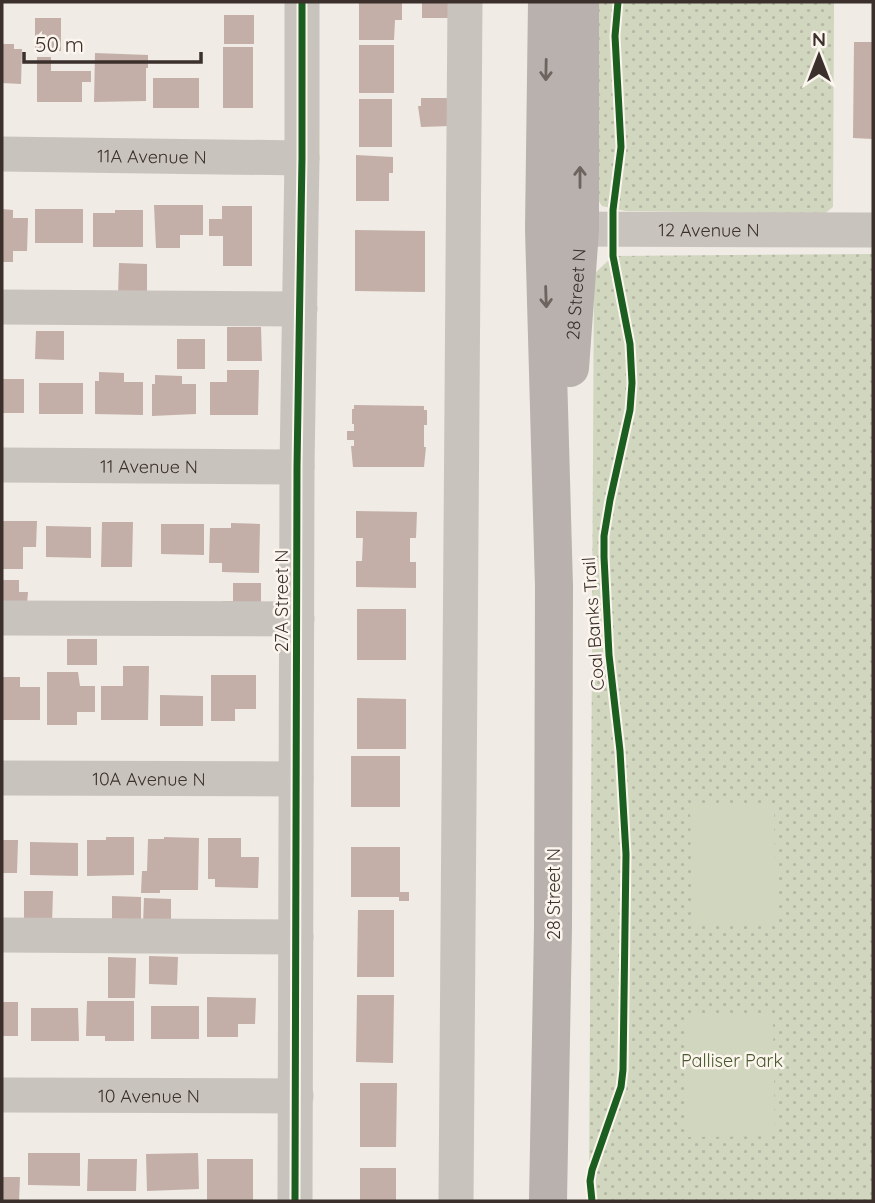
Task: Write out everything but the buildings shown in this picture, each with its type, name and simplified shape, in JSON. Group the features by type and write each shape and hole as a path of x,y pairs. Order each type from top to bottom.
{"main road":[{"name":"28 Street N","path":"547,2 562,229"},
{"name":"28 Street N","path":"548,1201 553,928 554,587 562,229 580,2"}],"street":[{"name":"27A Street N","path":"295,1201 297,467 302,2"},
{"path":"456,1201 466,2"},
{"name":"11A Avenue N","path":"2,155 302,158"},
{"name":"12 Avenue N","path":"562,229 873,230"},
{"path":"2,307 300,309"},
{"name":"11 Avenue N","path":"2,466 297,467"},
{"path":"2,618 297,619"},
{"name":"10A Avenue N","path":"2,778 296,779"},
{"path":"2,935 296,937"},
{"name":"10 Avenue N","path":"2,1096 296,1096"}],"green space":[{"path":"590,2 834,2 833,207 824,214 626,211 602,206 591,189"},
{"name":"Palliser Park","path":"873,254 873,1201 589,1201 594,274 613,256"},
{"path":"774,803 776,924 692,925 690,805"},
{"path":"773,1016 775,1136 688,1137 686,1017"}],"cycle path":[{"path":"295,1201 297,467 302,2"},
{"name":"Coal Banks Trail","path":"592,1201 592,1170 621,1087 623,1070 626,854 620,751 609,655 604,557 604,536 630,410 632,383 630,344 613,256 613,210 621,147 615,36 618,2"}]}
